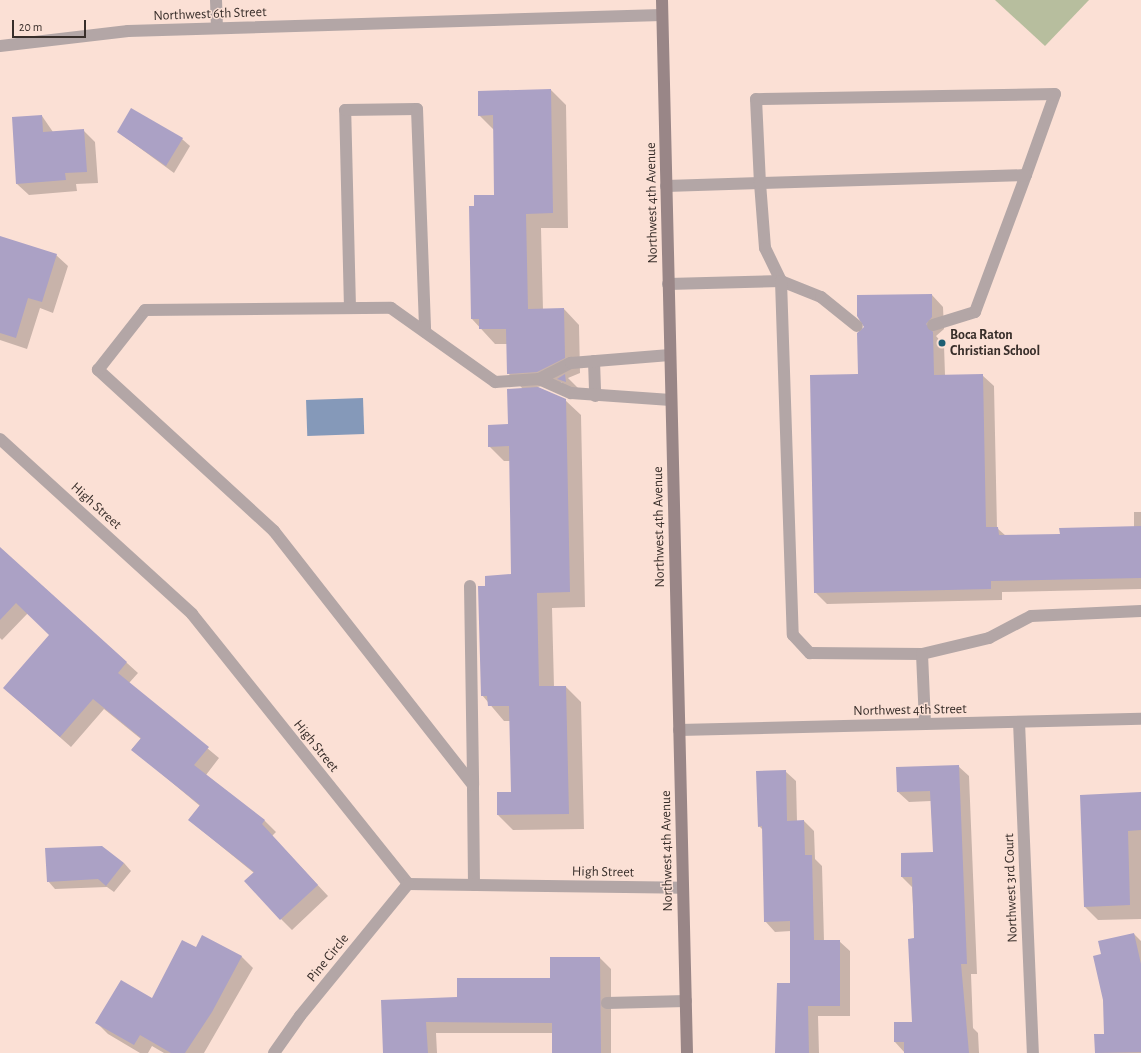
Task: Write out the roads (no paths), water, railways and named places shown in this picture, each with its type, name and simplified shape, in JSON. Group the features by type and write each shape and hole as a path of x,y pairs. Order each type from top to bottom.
{"street":[{"path":"216,0 217,28"},
{"name":"Northwest 4th Avenue","path":"662,0 687,1053"},
{"name":"Northwest 6th Street","path":"0,46 128,31 662,15"},
{"path":"933,325 975,312 1055,94 756,99 765,248 781,281 793,635 810,653 922,654 989,638 1031,616 1141,611"},
{"path":"350,308 345,110 417,109 425,332"},
{"path":"666,186 1026,175"},
{"path":"668,284 781,281 821,297 857,326"},
{"path":"473,785 274,531 98,370 144,310 391,308 495,382 538,379 571,362 670,355"},
{"path":"594,361 595,396"},
{"path":"538,379 571,393 595,396 671,400"},
{"name":"High Street","path":"0,439 192,614 408,884 683,888"},
{"path":"470,586 474,885"},
{"path":"922,654 925,724"},
{"name":"Northwest 4th Street","path":"679,730 1141,719"},
{"name":"Northwest 3rd Court","path":"1019,722 1033,1053"},
{"name":"Pine Circle","path":"274,1053 300,1016 408,884"},
{"path":"607,1003 686,1001"}],"water":[{"path":"363,398 364,434 307,436 306,400"}],"place":[{"name":"Boca Raton Christian School","path":"942,343"}]}
